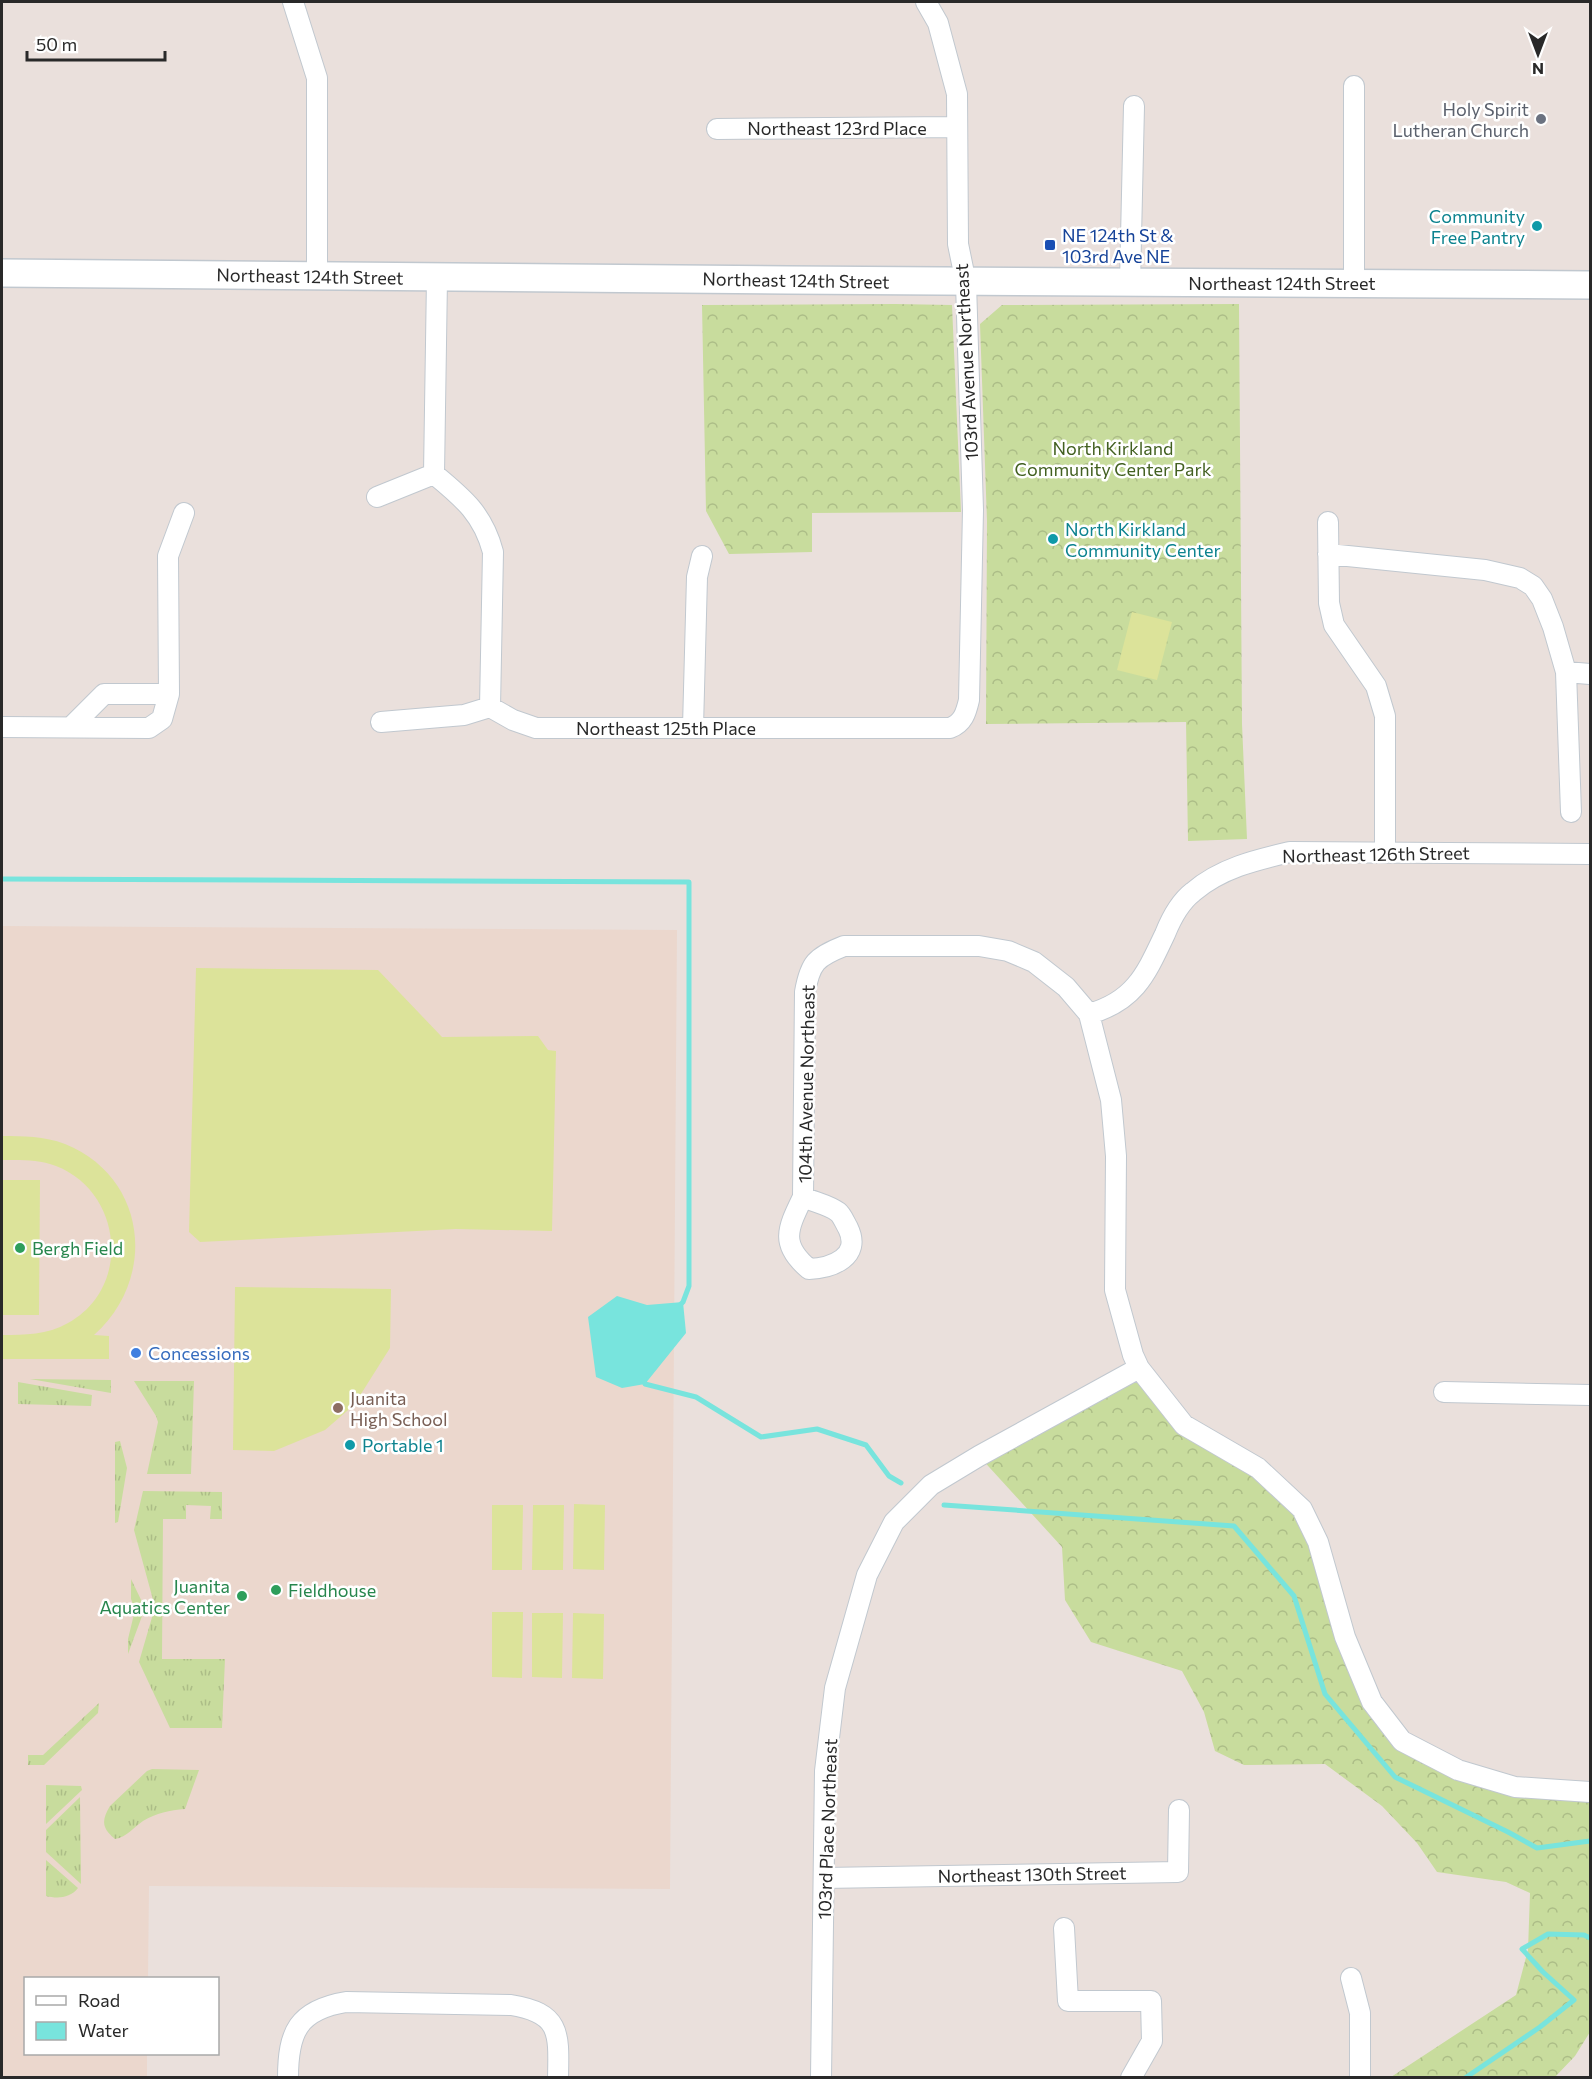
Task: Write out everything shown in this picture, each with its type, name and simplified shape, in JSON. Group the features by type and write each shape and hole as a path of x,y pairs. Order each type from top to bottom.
{"main road":[{"name":"Northeast 124th Street","path":"2,273 966,283 1590,285"}],"street":[{"path":"293,2 311,51 317,78 317,277"},
{"name":"103rd Avenue Northeast","path":"926,2 938,23 957,94 958,244 966,283 973,510 972,597 969,700 965,716 957,725"},
{"path":"1353,86 1353,283"},
{"path":"1130,282 1134,106"},
{"name":"Northeast 123rd Place","path":"717,129 957,127"},
{"path":"381,722 464,715 490,707 493,552 488,533 477,514 434,474 437,278"},
{"path":"377,497 434,474"},
{"path":"2,727 149,728 162,719 169,694 168,556 184,513"},
{"path":"1328,522 1329,603 1334,625 1346,646 1376,686 1386,716 1385,852"},
{"path":"1328,554 1485,570 1520,578 1533,586 1542,599 1561,649 1566,672 1570,812"},
{"path":"693,727 697,577 702,556"},
{"path":"1566,672 1590,674"},
{"path":"71,728 104,694 169,694"},
{"name":"Northeast 125th Place","path":"490,707 513,720 536,728 950,728 957,725"},
{"name":"Northeast 126th Street","path":"1089,1014 1110,1008 1136,988 1173,917 1192,892 1226,870 1255,860 1290,852 1590,854"},
{"name":"104th Avenue Northeast","path":"803,1197 805,992 809,971 816,960 828,952 844,946 979,946 1008,951 1034,962 1066,987 1089,1014"},
{"path":"1089,1014 1099,1048 1112,1112 1116,1156 1115,1290 1133,1355 1139,1368 1184,1425 1258,1468 1302,1509 1318,1542 1345,1637 1372,1702 1402,1741 1458,1770 1515,1787 1590,1792"},
{"name":"103rd Place Northeast","path":"821,2078 825,1771 835,1688 867,1575 894,1522 932,1485 1139,1368"},
{"path":"1444,1392 1590,1395"},
{"name":"Northeast 130th Street","path":"824,1878 1178,1872 1179,1810"},
{"path":"1064,1928 1068,2001 1151,2001 1152,2041 1131,2078"},
{"path":"1351,1978 1360,2013 1360,2078"},
{"path":"288,2078 290,2041 297,2027 326,2006 346,2002 511,2005 531,2008 546,2016 554,2027 559,2043 558,2078"}],"shaded area":[{"name":"Juanita High School","path":"2,926 677,930 670,1889 149,1886 148,1977 24,1977 24,2055 147,2055 147,2077 2,2078"}],"green space":[{"name":"North Kirkland Community Center Park","path":"1239,304 1242,724 1247,839 1188,841 1186,722 986,724 987,521 980,324 1002,305"},
{"path":"702,305 952,305 961,512 812,513 812,552 729,554 706,511"},
{"path":"1132,612 1172,622 1157,680 1117,670"},
{"path":"196,968 378,970 442,1037 538,1036 548,1050 556,1051 552,1231 456,1229 200,1242 189,1232"},
{"path":"2,1136 26,1136 65,1144 92,1159 113,1180 127,1204 134,1230 135,1258 128,1286 114,1312 94,1335 109,1336 109,1359 2,1359 2,1335 52,1330 68,1323 89,1307 103,1287 110,1265 111,1241 106,1218 95,1197 78,1179 56,1166 42,1162 2,1160"},
{"name":"Bergh Field","path":"2,1180 40,1180 39,1315 2,1315"},
{"path":"235,1287 391,1289 390,1348 354,1405 325,1430 274,1451 233,1450"},
{"path":"1139,1368 1184,1425 1302,1509 1345,1637 1402,1741 1458,1770 1590,1792 1590,2032 1575,2056 1555,2077 1391,2077 1516,1995 1528,1950 1530,1893 1506,1882 1437,1872 1417,1843 1382,1806 1325,1764 1244,1765 1215,1751 1204,1712 1182,1671 1091,1642 1065,1600 1062,1547 979,1456"},
{"path":"30,1379 111,1380 111,1393"},
{"path":"134,1381 194,1381 191,1474 147,1474 158,1422"},
{"path":"18,1382 92,1395 91,1406 18,1404"},
{"path":"120,1441 127,1468 118,1522 115,1523 115,1442"},
{"path":"143,1491 222,1492 222,1519 210,1519 211,1506 186,1505 186,1519 163,1519 162,1659 225,1659 222,1728 170,1728 139,1662 155,1607 134,1530"},
{"path":"574,1504 605,1505 604,1570 573,1569"},
{"path":"492,1505 523,1505 522,1570 492,1570"},
{"path":"533,1505 564,1505 563,1570 532,1570"},
{"path":"131,1579 145,1608 128,1654 128,1639 135,1610 131,1599"},
{"path":"492,1612 523,1612 522,1678 492,1677"},
{"path":"532,1613 563,1613 562,1678 532,1677"},
{"path":"573,1613 604,1614 603,1679 572,1678"},
{"path":"99,1703 98,1713 44,1765 28,1765 28,1755 43,1755"},
{"path":"152,1769 199,1770 185,1809 153,1816 127,1834 115,1839 105,1828 104,1820 107,1811 147,1771"},
{"path":"46,1785 81,1786 82,1790 46,1824"},
{"path":"80,1797 81,1884 46,1852 46,1830"},
{"path":"46,1860 78,1888 64,1897 46,1896"}],"water":[{"path":"617,1296 647,1305 683,1302 686,1333 645,1384 622,1388 596,1377 588,1317"}],"waterway":[{"path":"2,879 689,882 689,1286 679,1306"},
{"path":"644,1379 645,1384 696,1397 761,1437 817,1429 866,1445 889,1476 901,1483"},
{"path":"944,1505 1234,1526 1294,1596 1325,1694 1395,1777 1537,1848 1590,1841"},
{"path":"1465,2078 1540,2027 1574,2000 1522,1949 1548,1934 1584,1935 1590,1938"}],"place":[{"name":"Holy Spirit Lutheran Church","path":"1541,119"},
{"name":"Community Free Pantry","path":"1537,226"},
{"name":"NE 124th St & 103rd Ave NE","path":"1050,245"},
{"name":"North Kirkland Community Center","path":"1053,539"},
{"name":"Bergh Field","path":"20,1248"},
{"name":"Concessions","path":"136,1353"},
{"name":"Juanita High School","path":"338,1408"},
{"name":"Portable 1","path":"350,1445"},
{"name":"Fieldhouse","path":"276,1590"},
{"name":"Juanita Aquatics Center","path":"242,1596"}]}
